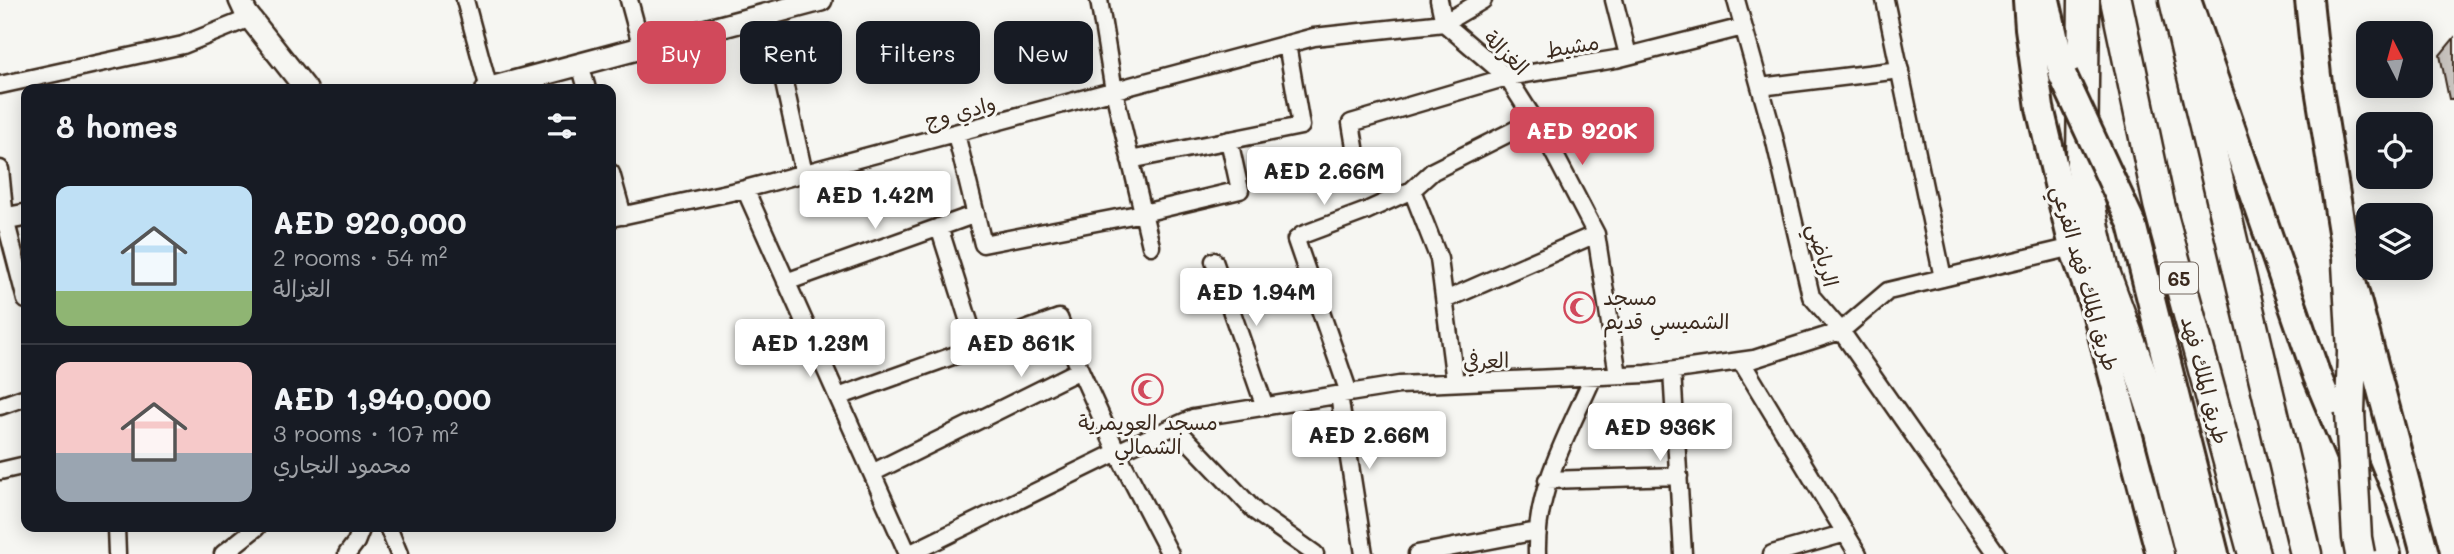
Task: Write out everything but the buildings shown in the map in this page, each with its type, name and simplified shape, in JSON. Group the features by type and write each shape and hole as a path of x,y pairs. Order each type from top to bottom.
{"highway":[{"path":"2084,0 2082,164 2094,228 2104,272 2158,428 2190,554"},
{"name":"طريق الملك فهد","path":"2116,0 2159,204 2254,554"},
{"path":"2175,0 2306,554"},
{"path":"2347,263 2352,352 2350,412 2360,554"}],"main road":[{"name":"طريق الملك فهد الفرعي","path":"2027,0 2040,108 2073,247 2096,312 2160,554"},
{"path":"2046,0 2063,76 2132,223 2215,554"},
{"path":"2187,0 2317,376 2372,508 2387,554"},
{"path":"2309,0 2317,76 2347,263 2425,554"}],"street":[{"path":"465,0 487,84"},
{"path":"629,0 637,30"},
{"path":"726,23 778,8 821,0"},
{"path":"1099,0 1114,91 1151,246"},
{"path":"1439,0 1444,23 1483,0"},
{"path":"1614,0 1629,55"},
{"name":"الرياضي","path":"1736,0 1811,296 1841,331 1997,554"},
{"path":"1885,0 1943,278"},
{"path":"778,8 804,174"},
{"path":"0,85 183,45 245,9 302,84"},
{"name":"وادي وج","path":"617,217 804,174 1314,37 1444,23"},
{"name":"الغزالة","path":"1444,23 1507,77 1548,140 1596,234 1618,375"},
{"name":"مشيط","path":"1355,147 1351,123 1507,77 1629,55 1744,26"},
{"path":"1130,160 1301,126 1287,44"},
{"path":"506,84 637,49"},
{"path":"580,64 586,84"},
{"path":"1760,87 1900,70"},
{"path":"1364,554 1344,394 1296,240 1302,235 1412,190 1433,170 1535,120"},
{"path":"956,134 983,244 1143,213 1240,190 1229,140"},
{"path":"0,169 21,273"},
{"path":"745,189 908,554"},
{"path":"1412,190 1439,259 1455,382"},
{"path":"786,282 976,214"},
{"path":"940,227 977,347"},
{"path":"1445,300 1596,234"},
{"name":"العرفي","path":"908,554 1116,452 1193,418 1399,385 1594,377 1754,359 1841,331 1888,290 2073,247"},
{"path":"1214,261 1265,407"},
{"path":"838,397 1059,318 1116,452 1170,554"},
{"path":"1741,361 1858,554"},
{"path":"872,473 1080,370"},
{"path":"1672,370 1683,554"},
{"path":"1537,554 1536,531 1547,480 1594,377"},
{"path":"0,406 21,399"},
{"path":"1174,426 1256,512 1315,554"},
{"path":"0,471 21,466"},
{"path":"1547,480 1679,476"},
{"path":"1417,554 1536,531"},
{"path":"116,532 117,554"},
{"path":"228,550 233,532"},
{"path":"228,550 251,532"},
{"path":"348,554 360,532"},
{"path":"390,532 399,554"},
{"path":"1772,554 1846,533"}],"place":[{"name":"مسجد الشميسي قديم","path":"1580,308"},
{"name":"مسجد العويمرية الشمالي","path":"1148,389"}]}
